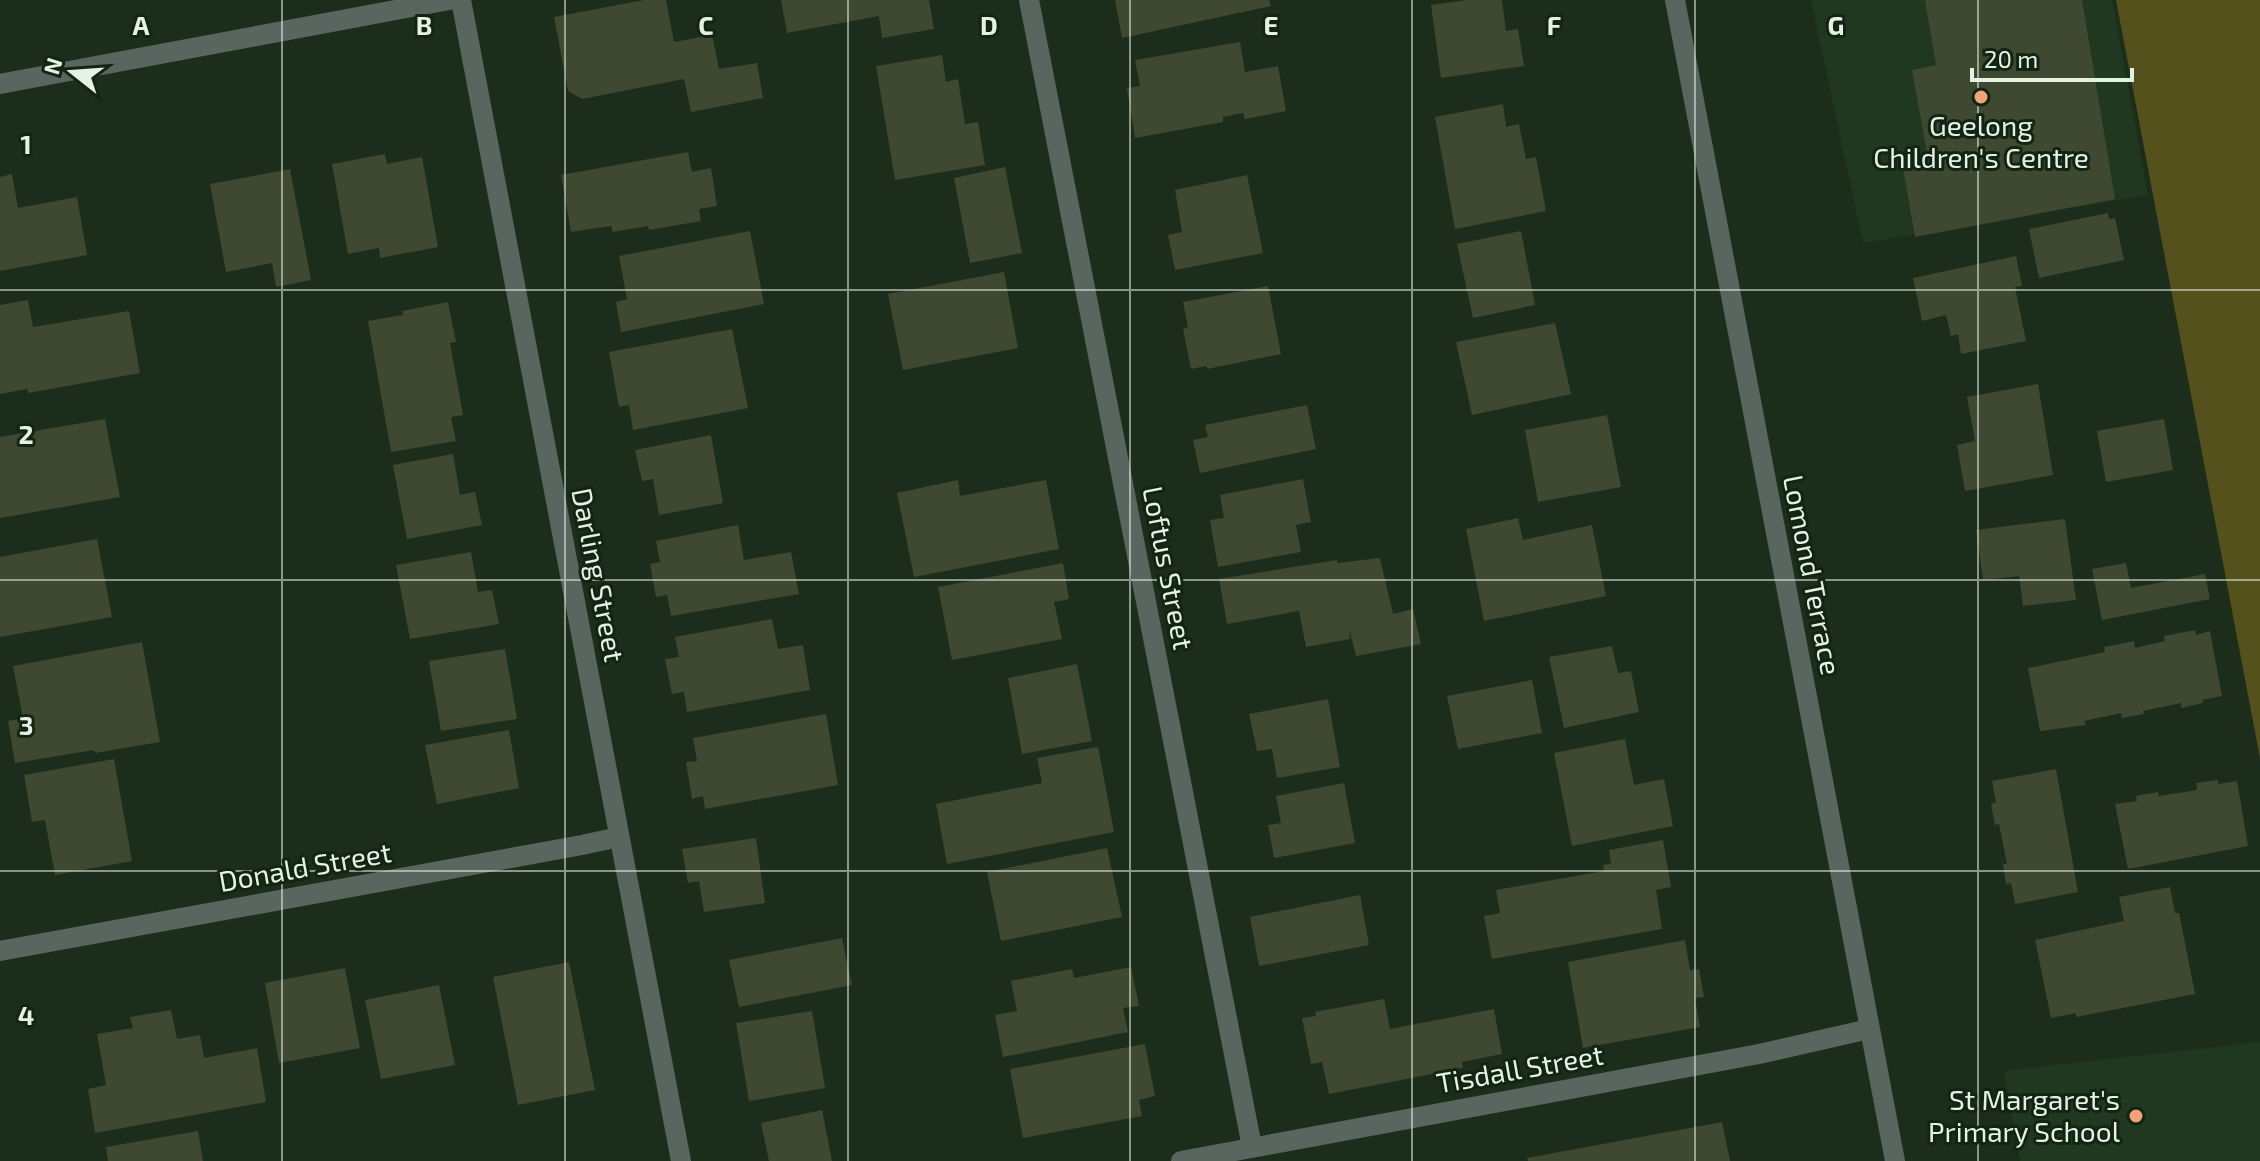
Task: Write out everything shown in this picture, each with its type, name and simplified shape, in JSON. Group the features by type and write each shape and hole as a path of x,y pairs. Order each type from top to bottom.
{"street":[{"path":"0,84 449,0"},
{"name":"Darling Street","path":"461,0 681,1161"},
{"name":"Loftus Street","path":"1029,0 1252,1147"},
{"name":"Lomond Terrace","path":"1675,0 1895,1161"},
{"name":"Donald Street","path":"0,951 619,837"},
{"name":"Tisdall Street","path":"1181,1161 1759,1054 1869,1029"}],"shaded area":[{"name":"Geelong Children's Centre","path":"1811,0 2112,0 2148,195 1863,243"},
{"path":"2116,0 2260,0 2260,758"},
{"name":"St Margaret's Primary School","path":"2260,1042 2260,1161 2020,1161 2004,1071"}],"building":[{"path":"644,0 666,0 674,42 712,35 719,69 757,63 763,98 691,112 684,79 582,99 568,91 554,17"},
{"path":"781,0 929,0 934,29 882,38 879,16 787,33"},
{"path":"1115,0 1269,0 1271,6 1122,38"},
{"path":"1467,0 1502,0 1506,31 1518,29 1524,66 1441,78 1431,5"},
{"path":"1925,0 2082,0 2115,199 1915,237 1903,168 1929,163 1912,70 1936,65"},
{"path":"1240,42 1245,72 1278,66 1286,111 1245,119 1243,113 1223,117 1223,122 1135,138 1127,88 1140,86 1135,60"},
{"path":"942,55 946,82 958,79 965,124 978,122 985,165 895,180 876,66"},
{"path":"1503,104 1506,127 1519,124 1526,159 1536,157 1546,211 1455,229 1435,117"},
{"path":"688,152 692,172 711,168 717,206 699,209 701,221 649,230 648,226 613,232 611,226 571,232 561,175"},
{"path":"385,154 387,164 422,157 438,247 380,258 379,248 348,254 332,164"},
{"path":"1005,167 1022,253 970,263 954,178"},
{"path":"290,169 311,280 276,287 272,263 226,272 210,184"},
{"path":"12,174 18,208 77,197 87,255 0,271 0,177"},
{"path":"1247,175 1263,253 1175,270 1168,235 1182,232 1175,190"},
{"path":"2108,213 2109,219 2115,218 2124,260 2039,278 2029,229"},
{"path":"750,231 764,304 621,332 616,302 627,299 619,256"},
{"path":"1521,231 1535,305 1473,318 1457,244"},
{"path":"2016,256 2022,286 2015,287 2026,341 1961,354 1958,334 1951,336 1946,315 1922,321 1913,278"},
{"path":"1004,272 1018,348 903,370 888,294"},
{"path":"1268,286 1281,354 1207,369 1206,366 1191,369 1183,329 1188,327 1183,302"},
{"path":"28,300 33,327 129,311 140,373 28,393 27,389 0,394 0,305"},
{"path":"448,302 456,342 450,343 463,415 451,417 456,441 391,452 368,321"},
{"path":"1555,323 1571,394 1472,415 1456,342"},
{"path":"732,329 748,408 633,430 629,405 619,407 609,352"},
{"path":"2038,384 2053,475 1965,491 1957,445 1975,441 1967,397"},
{"path":"1307,405 1316,449 1200,473 1193,440 1208,437 1205,425"},
{"path":"1607,415 1621,487 1538,502 1525,430"},
{"path":"105,419 120,497 0,518 0,437"},
{"path":"2164,419 2173,470 2106,482 2097,431"},
{"path":"711,435 723,503 659,515 653,479 642,481 635,450"},
{"path":"453,454 460,495 475,492 482,525 407,539 393,465"},
{"path":"1303,479 1311,522 1296,525 1301,552 1218,567 1210,520 1224,518 1220,495"},
{"path":"958,480 960,496 1046,480 1059,549 914,577 897,493"},
{"path":"1518,518 1523,540 1592,525 1606,596 1484,621 1466,529"},
{"path":"2065,519 2076,600 2023,606 2019,576 1983,580 1976,530"},
{"path":"738,525 744,560 791,552 799,594 671,616 667,595 656,597 650,564 660,562 656,541"},
{"path":"97,539 112,617 0,637 0,557"},
{"path":"471,552 478,592 492,590 499,624 410,639 396,565"},
{"path":"1380,558 1393,614 1413,609 1421,644 1356,656 1349,628 1350,639 1306,647 1299,611 1227,624 1219,579 1337,560 1337,563"},
{"path":"1063,563 1069,599 1054,602 1062,639 952,660 938,587"},
{"path":"2126,563 2131,588 2205,574 2210,599 2102,620 2092,569"},
{"path":"772,619 778,649 803,645 810,690 687,712 684,692 672,694 665,659 679,657 675,637"},
{"path":"2195,630 2196,635 2210,631 2222,696 2181,708 2181,703 2143,711 2144,714 2122,718 2121,713 2084,721 2086,725 2040,731 2028,668 2105,652 2104,647 2134,641 2135,648 2165,641 2164,636"},
{"path":"142,642 160,742 15,763 8,721 23,718 13,666"},
{"path":"1612,646 1618,673 1631,671 1639,712 1564,728 1549,657"},
{"path":"505,649 517,719 441,731 429,661"},
{"path":"1077,664 1092,741 1022,754 1008,678"},
{"path":"1532,680 1542,733 1458,749 1447,696"},
{"path":"1328,699 1340,767 1277,778 1272,749 1257,751 1249,714"},
{"path":"826,714 838,785 705,809 703,796 692,799 686,762 697,761 693,738"},
{"path":"509,730 519,788 437,804 425,745"},
{"path":"1625,739 1634,785 1664,779 1673,826 1572,846 1554,753"},
{"path":"1098,747 1114,832 947,864 936,804 1042,783 1037,758"},
{"path":"114,759 132,861 55,875 45,820 32,822 24,775"},
{"path":"2056,769 2078,892 2015,904 2011,883 2006,884 2003,864 2007,864 1999,824 1995,825 1991,804 1996,802 1992,781"},
{"path":"2218,780 2218,784 2237,781 2248,846 2128,869 2115,804 2137,801 2136,796 2158,792 2159,796 2197,790 2196,783"},
{"path":"1344,783 1355,843 1274,858 1268,825 1281,823 1276,796"},
{"path":"756,838 765,903 704,912 699,881 688,883 682,849"},
{"path":"1663,840 1671,887 1656,890 1662,929 1492,959 1484,916 1500,913 1496,890 1604,871 1603,865 1611,864 1609,850"},
{"path":"1107,848 1122,917 1001,941 987,872"},
{"path":"2170,887 2175,913 2179,913 2195,994 2076,1017 2076,1013 2051,1018 2035,940 2124,921 2119,897"},
{"path":"1360,895 1369,945 1259,966 1250,917"},
{"path":"842,938 852,985 739,1007 729,960"},
{"path":"1685,940 1690,970 1699,969 1704,997 1695,998 1700,1027 1583,1048 1568,962"},
{"path":"569,962 595,1090 518,1105 493,977"},
{"path":"1131,967 1139,1006 1123,1008 1128,1032 1003,1057 995,1015 1017,1011 1011,981 1072,969 1074,978"},
{"path":"345,968 360,1048 279,1063 265,983"},
{"path":"439,985 455,1065 381,1079 365,1000"},
{"path":"1384,999 1390,1029 1494,1009 1502,1054 1462,1062 1463,1068 1329,1094 1322,1062 1311,1064 1302,1018 1316,1016 1315,1012"},
{"path":"171,1010 177,1039 200,1035 204,1058 257,1048 266,1102 95,1133 88,1089 106,1085 97,1034 133,1028 130,1017"},
{"path":"812,1011 825,1088 749,1101 736,1023"},
{"path":"1145,1044 1155,1096 1139,1100 1142,1116 1023,1138 1010,1069"},
{"path":"822,1110 832,1161 769,1161 761,1123"},
{"path":"1722,1122 1730,1161 1528,1161 1527,1158"},
{"path":"198,1131 203,1161 108,1161 106,1147"}],"place":[{"name":"Geelong Children's Centre","path":"1981,97"},
{"name":"St Margaret's Primary School","path":"2136,1116"}]}
